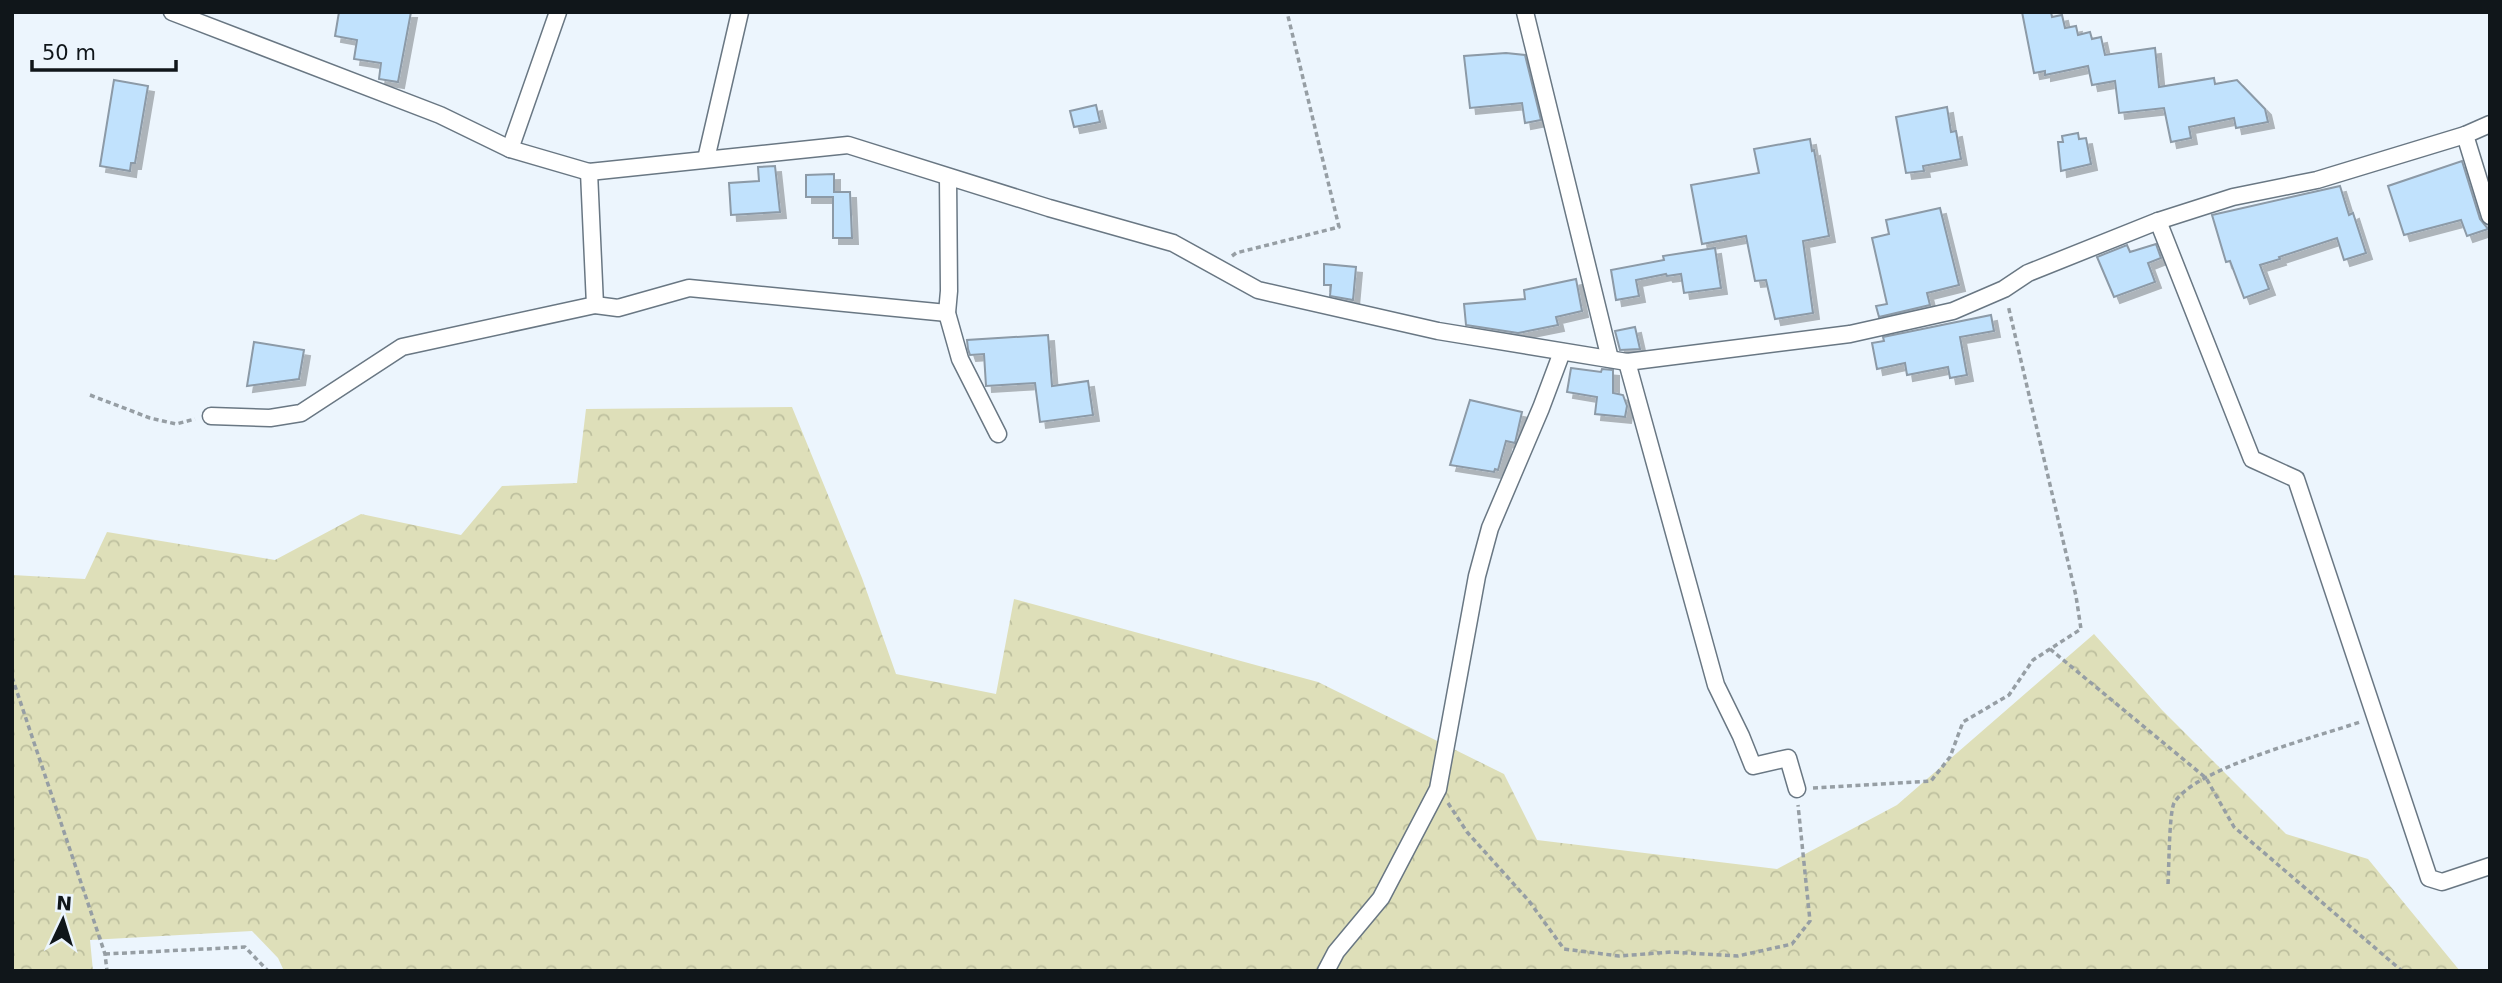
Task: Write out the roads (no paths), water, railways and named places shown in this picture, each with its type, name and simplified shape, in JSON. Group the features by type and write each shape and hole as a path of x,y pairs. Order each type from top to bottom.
{"street":[{"path":"172,12 440,116 510,149 589,172 848,145 1049,208 1173,243 1258,290 1438,331 1618,360 1850,334 1954,311 2004,289 2028,273 2158,221 2233,197 2317,180 2465,135 2490,124"},
{"path":"510,149 558,12"},
{"path":"706,159 740,12"},
{"path":"1525,12 1618,360 1716,684 1753,766 1788,758 1797,789"},
{"path":"2465,135 2490,216"},
{"path":"589,172 595,305"},
{"path":"948,177 950,291 947,313 960,359 998,434"},
{"path":"2158,221 2252,458 2296,480 2429,878 2442,882 2490,866"},
{"path":"211,416 270,418 301,413 402,347 595,305 618,308 690,288 947,313"},
{"path":"1326,971 1336,952 1381,898 1438,789 1478,576 1490,528 1562,352"}]}
